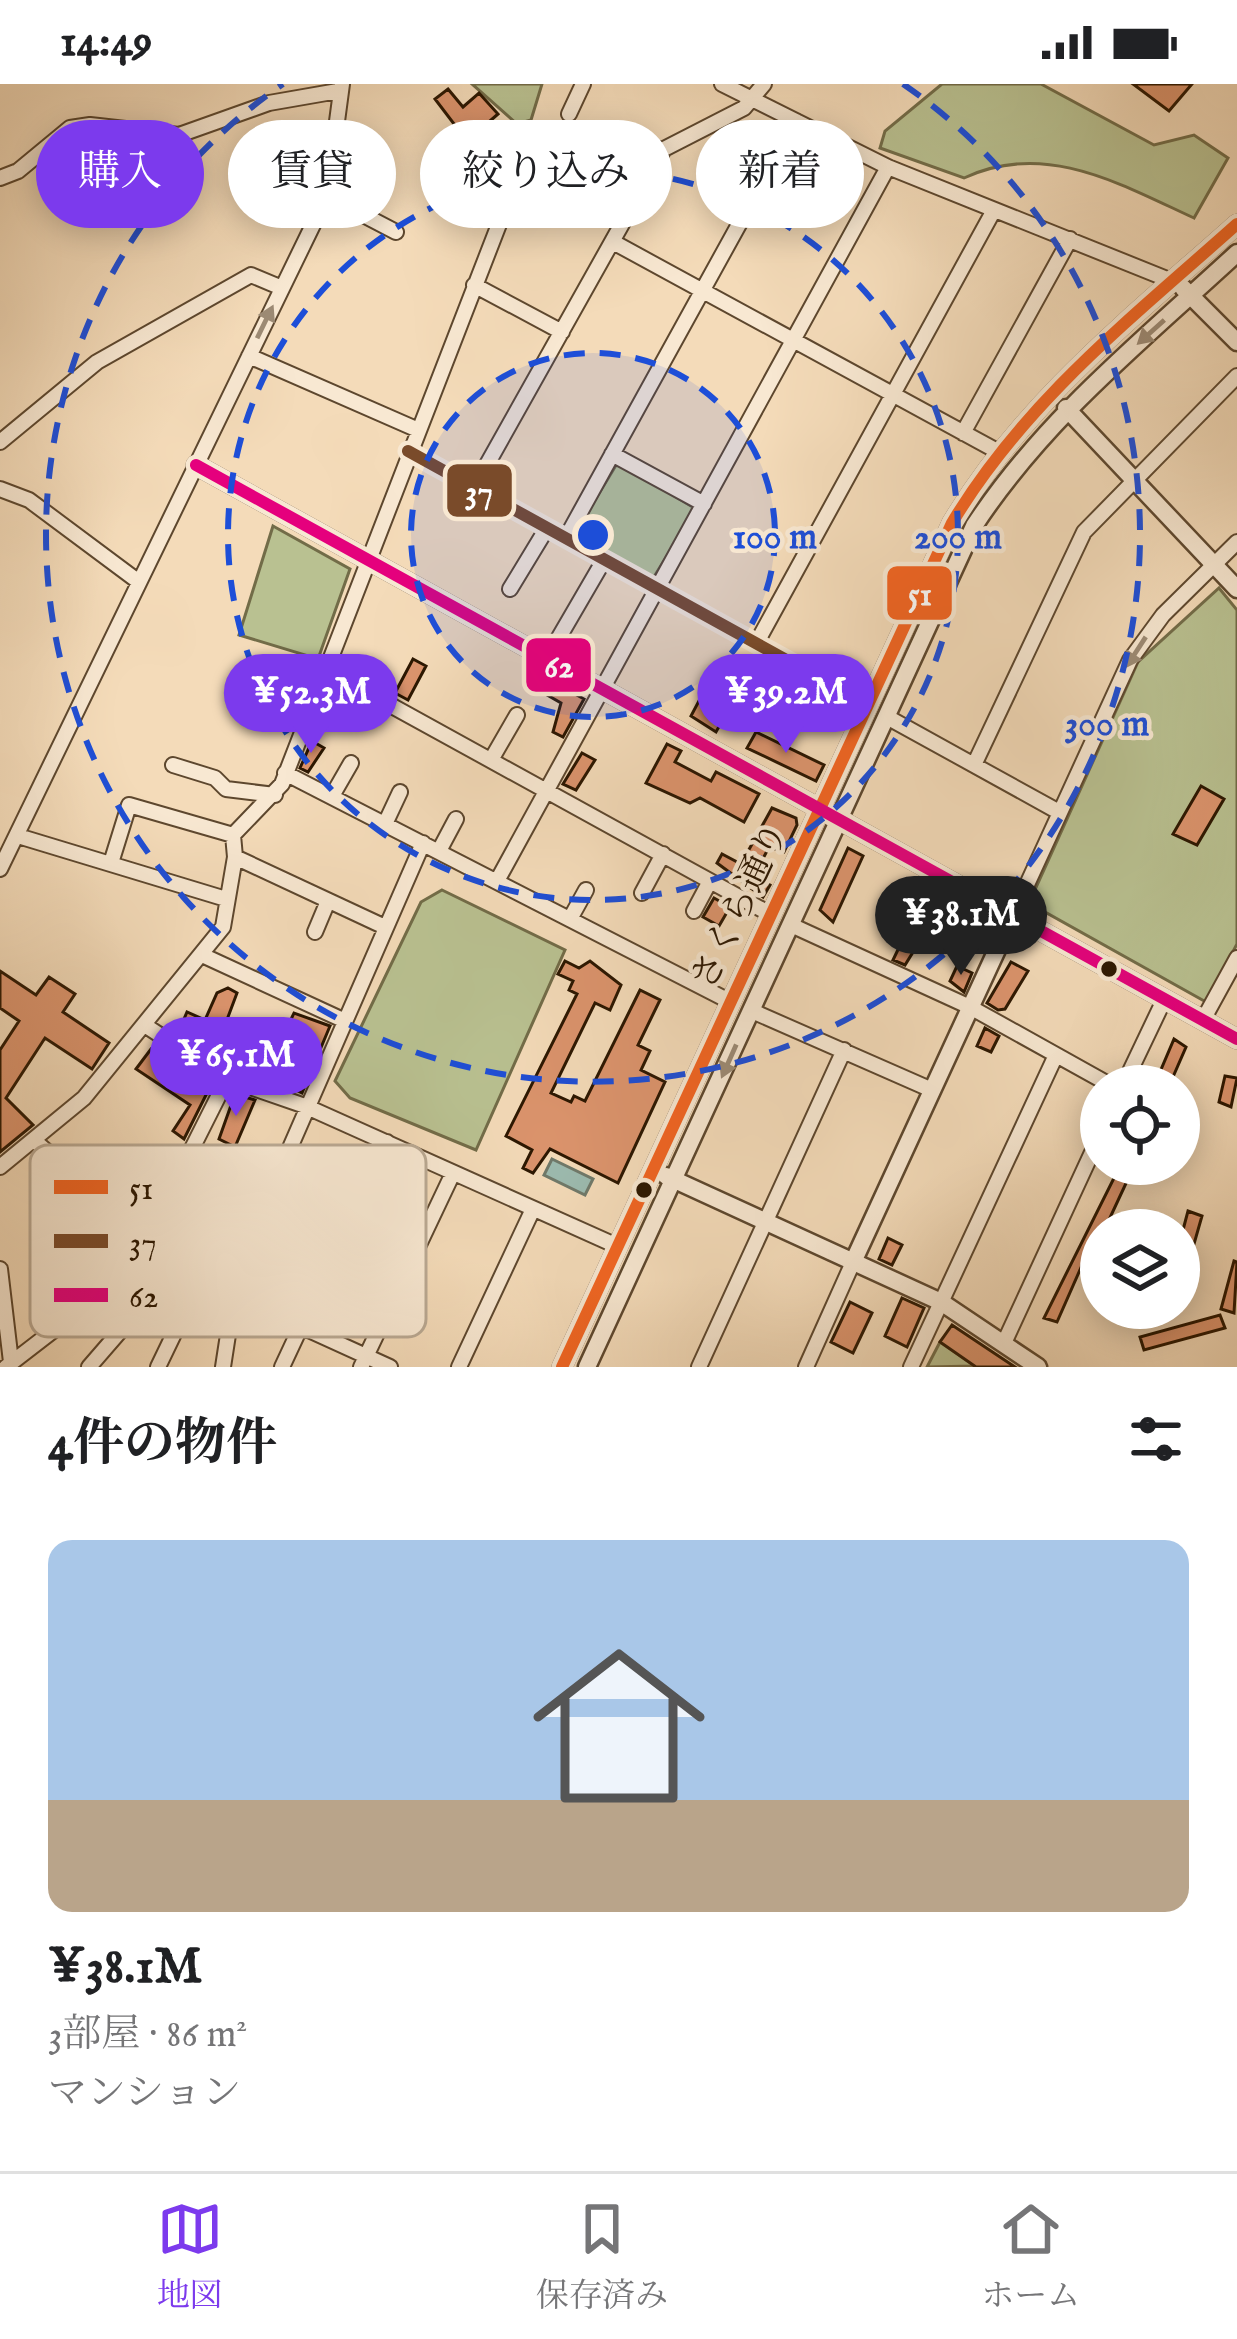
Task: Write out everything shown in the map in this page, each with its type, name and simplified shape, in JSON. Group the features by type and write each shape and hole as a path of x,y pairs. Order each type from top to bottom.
{"street":[{"path":"569,114 583,84"},
{"path":"722,84 794,120"},
{"path":"672,145 754,100 764,84"},
{"path":"0,178 70,128 90,125 163,137 269,103 340,87 338,120"},
{"path":"864,155 1172,281 1193,294 1237,342"},
{"path":"497,881 889,167"},
{"path":"756,644 994,209"},
{"name":"さくら通り","path":"562,1367 952,523 998,451 1048,393 1237,224"},
{"path":"0,869 311,228"},
{"path":"388,228 396,232"},
{"path":"233,835 275,795 497,228"},
{"path":"475,486 621,228"},
{"path":"566,538 736,228"},
{"path":"963,433 1070,239"},
{"path":"613,242 998,451 1014,465"},
{"name":"さくら通り","path":"587,1367 974,526 1014,465 1066,408 1237,253"},
{"path":"0,442 97,362 251,275 282,288"},
{"path":"474,285 562,332"},
{"path":"249,356 416,429"},
{"path":"974,765 1072,550 1133,479 1237,376"},
{"path":"1066,408 1237,589"},
{"path":"408,451 866,704"},
{"path":"612,454 704,504"},
{"path":"196,465 1237,1039"},
{"path":"0,489 29,500 139,582"},
{"path":"510,590 547,528"},
{"path":"806,1367 1139,646 1237,542"},
{"path":"547,658 604,560"},
{"path":"323,668 770,914"},
{"path":"491,760 517,716"},
{"path":"887,717 1059,812"},
{"path":"332,796 350,763"},
{"path":"173,765 215,778 226,789 275,795"},
{"path":"284,773 729,1001 932,1090"},
{"path":"385,824 400,792"},
{"path":"111,863 129,805 233,835"},
{"path":"439,851 456,819"},
{"path":"32,1145 85,1098 223,927 235,857 233,835"},
{"path":"18,836 226,899"},
{"path":"290,1145 423,843"},
{"path":"642,892 663,854"},
{"path":"235,857 385,927"},
{"path":"694,911 710,881"},
{"path":"570,919 586,890"},
{"path":"315,932 328,901"},
{"path":"791,925 970,1007 1080,1068"},
{"path":"202,955 343,1020"},
{"path":"1203,1020 1237,958"},
{"path":"1133,1065 1164,1000"},
{"path":"146,1027 227,1079 393,1145"},
{"path":"699,1367 844,1050"},
{"path":"911,1367 1056,1054"},
{"path":"195,1145 227,1079"},
{"path":"36,1142 39,1145"},
{"path":"0,1167 30,1146"},
{"path":"426,1160 617,1246"},
{"path":"652,1169 941,1301 1034,1366"},
{"path":"426,1230 453,1173"},
{"path":"1004,1343 1080,1178"},
{"path":"459,1367 533,1209"},
{"path":"0,1270 9,1364"},
{"path":"9,1364 44,1337"},
{"path":"89,1367 115,1337"},
{"path":"158,1367 172,1337"},
{"path":"223,1367 228,1337"},
{"path":"282,1367 296,1337"},
{"path":"319,1337 364,1362 390,1367"},
{"path":"574,1341 596,1349"}],"green space":[{"path":"472,84 542,84 531,120 512,120"},
{"path":"942,84 1041,84 1154,145 1194,135 1228,158 1194,218 1082,171 1024,163 964,178 880,148 885,131"},
{"path":"618,462 696,509 652,580 575,533"},
{"path":"273,526 350,569 318,659 239,635"},
{"path":"1219,588 1237,610 1237,944 1206,1002 1029,903 1138,662"},
{"path":"442,890 565,950 476,1150 350,1098 335,1081 421,902"},
{"path":"940,1342 975,1366 927,1367"}],"water":[{"path":"552,1159 593,1179 585,1195 544,1175"}],"building":[{"path":"1133,84 1192,84 1169,111"},
{"path":"448,89 463,107 479,93 498,114 491,120 451,120 435,99"},
{"path":"413,659 426,666 408,700 395,693"},
{"path":"551,681 584,699 563,737 553,732 561,703 542,692"},
{"path":"701,697 725,716 716,732 691,716"},
{"path":"756,732 824,765 816,781 747,748"},
{"path":"312,741 324,748 308,772 300,768"},
{"path":"667,744 681,751 675,762 711,781 716,772 759,794 744,822 700,798 690,803 646,783"},
{"path":"582,753 595,760 576,790 563,784"},
{"path":"1201,786 1224,799 1197,845 1173,834"},
{"path":"772,808 796,818 797,825 784,852 769,847 754,876 770,885 763,897 717,863 722,854 741,864"},
{"path":"848,848 863,856 833,922 820,910"},
{"path":"714,898 730,907 719,926 703,917"},
{"path":"904,937 918,944 905,965 893,960"},
{"path":"565,961 579,968 590,961 621,985 610,1010 595,1003 551,1093 571,1102 574,1096 585,1101 640,990 660,1000 638,1045 650,1051 641,1070 665,1082 618,1183 550,1149 533,1173 523,1168 532,1150 506,1136 577,994 569,990 573,981 558,974"},
{"path":"1011,962 1028,971 1005,1009 998,1010 987,1003"},
{"path":"957,966 972,973 964,992 950,981"},
{"path":"0,971 36,995 49,977 75,994 63,1012 109,1043 92,1069 45,1038 6,1098 33,1125 0,1152 0,1050 19,1021 0,1008"},
{"path":"228,988 237,993 225,1025 301,1059 309,1042 285,1032 294,1013 330,1026 302,1093 248,1067 251,1062 243,1057 236,1067 178,1033 187,1012 205,1020 217,993"},
{"path":"985,1028 999,1036 991,1052 977,1046"},
{"path":"1174,1039 1186,1047 1178,1065 1163,1065"},
{"path":"151,1049 212,1083 184,1139 173,1131 190,1105 136,1069"},
{"path":"1225,1076 1237,1078 1231,1107 1219,1102"},
{"path":"235,1094 255,1100 236,1145 219,1139"},
{"path":"1110,1185 1125,1185 1114,1209 1098,1209"},
{"path":"888,1238 902,1245 892,1265 879,1259"},
{"path":"1080,1246 1080,1270 1057,1322 1044,1318"},
{"path":"1237,1262 1234,1313 1221,1309"},
{"path":"902,1298 924,1308 907,1347 885,1336"},
{"path":"850,1302 872,1313 853,1353 831,1342"},
{"path":"1220,1315 1225,1328 1144,1350 1140,1337 1169,1329 1200,1329 1200,1320"},
{"path":"952,1325 1015,1367 976,1367 940,1342"}],"transit line":[{"name":"51","path":"562,1367 952,523 981,479 1047,399 1237,224"},
{"name":"37","path":"408,451 866,704"},
{"name":"62","path":"196,465 1237,1039"}]}
